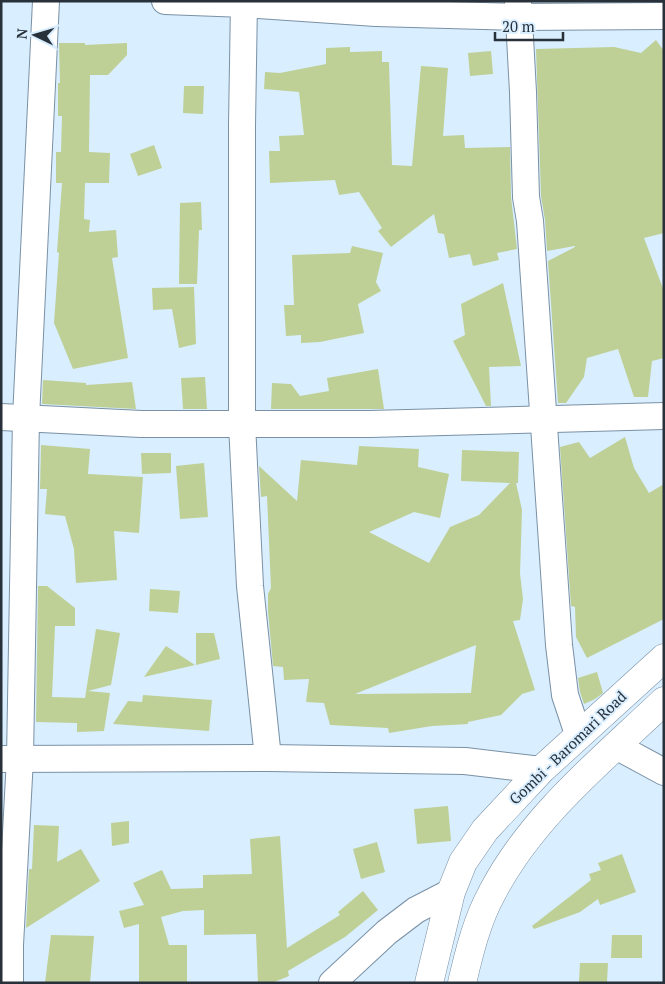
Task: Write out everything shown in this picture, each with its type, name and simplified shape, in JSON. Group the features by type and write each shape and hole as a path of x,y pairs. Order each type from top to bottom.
{"main road":[{"name":"Gombi - Baromari Road","path":"429,983 450,892 463,862 485,830 541,770 578,734 664,658"},
{"name":"Gombi - Baromari Road","path":"462,983 475,936 491,893 515,854 551,809 578,781 664,701"}],"street":[{"path":"10,983 13,418 46,1"},
{"path":"165,1 244,2 376,13 518,9 664,16"},
{"path":"244,2 242,424 250,586 268,758"},
{"path":"518,9 526,197 530,221 559,645 565,695 578,734"},
{"path":"13,418 141,424 370,424 664,416"},
{"path":"616,746 664,772"},
{"path":"11,758 268,758 465,761 541,770"},
{"path":"332,983 387,932 416,910 450,892"}],"building":[{"path":"656,40 664,51 664,233 644,238 664,291 664,358 652,361 648,397 634,397 618,349 587,358 584,377 566,403 558,403 548,261 575,246 547,251 541,196 536,49 614,47 641,53"},
{"path":"59,43 85,43 85,45 127,43 127,55 108,75 90,75 89,152 110,153 109,183 85,183 84,219 90,220 89,232 116,230 118,257 112,258 128,358 73,369 54,323 62,183 56,183 56,152 61,152 62,116 58,116 58,83 60,83"},
{"path":"350,47 350,52 382,51 382,62 389,62 392,165 412,166 421,66 448,68 443,136 464,135 465,148 510,147 511,197 517,249 497,253 499,260 473,266 470,254 449,258 444,234 438,233 434,214 391,247 378,231 382,228 359,192 339,195 335,180 270,183 269,151 280,151 279,136 304,135 299,92 264,89 265,72 280,73 326,64 326,48"},
{"path":"491,51 493,74 470,76 468,53"},
{"path":"184,86 204,86 203,114 183,113"},
{"path":"154,145 162,168 138,176 130,154"},
{"path":"201,202 202,230 199,230 197,284 179,284 180,203"},
{"path":"352,246 383,253 376,282 381,291 358,304 364,333 320,342 301,343 301,335 286,336 284,305 294,305 292,255 350,253"},
{"path":"503,283 521,366 489,367 491,406 486,406 453,341 465,335 461,304"},
{"path":"194,287 196,344 179,348 172,309 153,310 152,288"},
{"path":"378,369 384,409 271,409 272,383 291,384 300,396 329,391 327,378"},
{"path":"205,377 207,409 183,409 181,378"},
{"path":"43,380 86,383 86,385 132,382 136,409 42,404"},
{"path":"625,437 634,468 649,493 664,484 664,619 587,658 576,637 575,607 571,606 560,447 579,442 590,458"},
{"path":"41,445 90,449 88,474 143,477 139,533 114,531 117,580 76,583 74,549 65,516 45,514 47,489 40,489"},
{"path":"359,446 419,449 418,467 449,474 440,518 414,512 369,532 429,563 450,527 479,515 510,483 461,481 462,450 519,452 518,483 516,483 522,510 520,574 523,599 520,620 513,621 535,690 522,694 501,715 468,722 468,724 432,726 389,733 388,728 330,725 324,703 306,702 309,679 284,680 283,667 273,666 268,611 268,594 271,588 267,496 261,497 259,466 297,501 301,460 357,465","holes":["476,645 471,693 355,694"]},
{"path":"141,453 171,453 171,473 142,474"},
{"path":"204,463 208,517 180,519 176,466"},
{"path":"38,586 47,586 75,608 75,626 55,626 52,697 85,698 96,629 120,633 111,685 88,691 110,693 104,731 77,732 77,723 36,722"},
{"path":"150,589 180,591 178,613 149,611"},
{"path":"196,633 214,633 220,659 196,665"},
{"path":"166,646 195,665 144,677"},
{"path":"597,672 603,693 584,704 578,678"},
{"path":"143,695 212,700 209,731 113,724 128,701 142,702"},
{"path":"448,806 451,841 417,844 414,809"},
{"path":"129,821 129,843 112,846 111,823"},
{"path":"34,825 59,826 57,862 81,849 100,881 26,928 29,869 32,869"},
{"path":"280,836 287,948 340,915 338,912 363,891 378,910 345,937 288,971 289,976 272,983 258,983 256,934 204,935 204,910 183,911 161,917 169,945 187,945 187,983 139,983 139,924 124,928 119,911 144,905 133,883 162,870 171,889 203,888 203,875 252,874 250,839"},
{"path":"377,842 385,872 361,879 353,849"},
{"path":"622,854 636,892 600,905 598,899 580,912 534,929 532,926 591,880 589,874 601,870 598,863"},
{"path":"51,935 94,936 90,983 45,983"},
{"path":"612,935 642,935 642,958 611,958"},
{"path":"580,963 608,963 607,982 579,982"}]}
